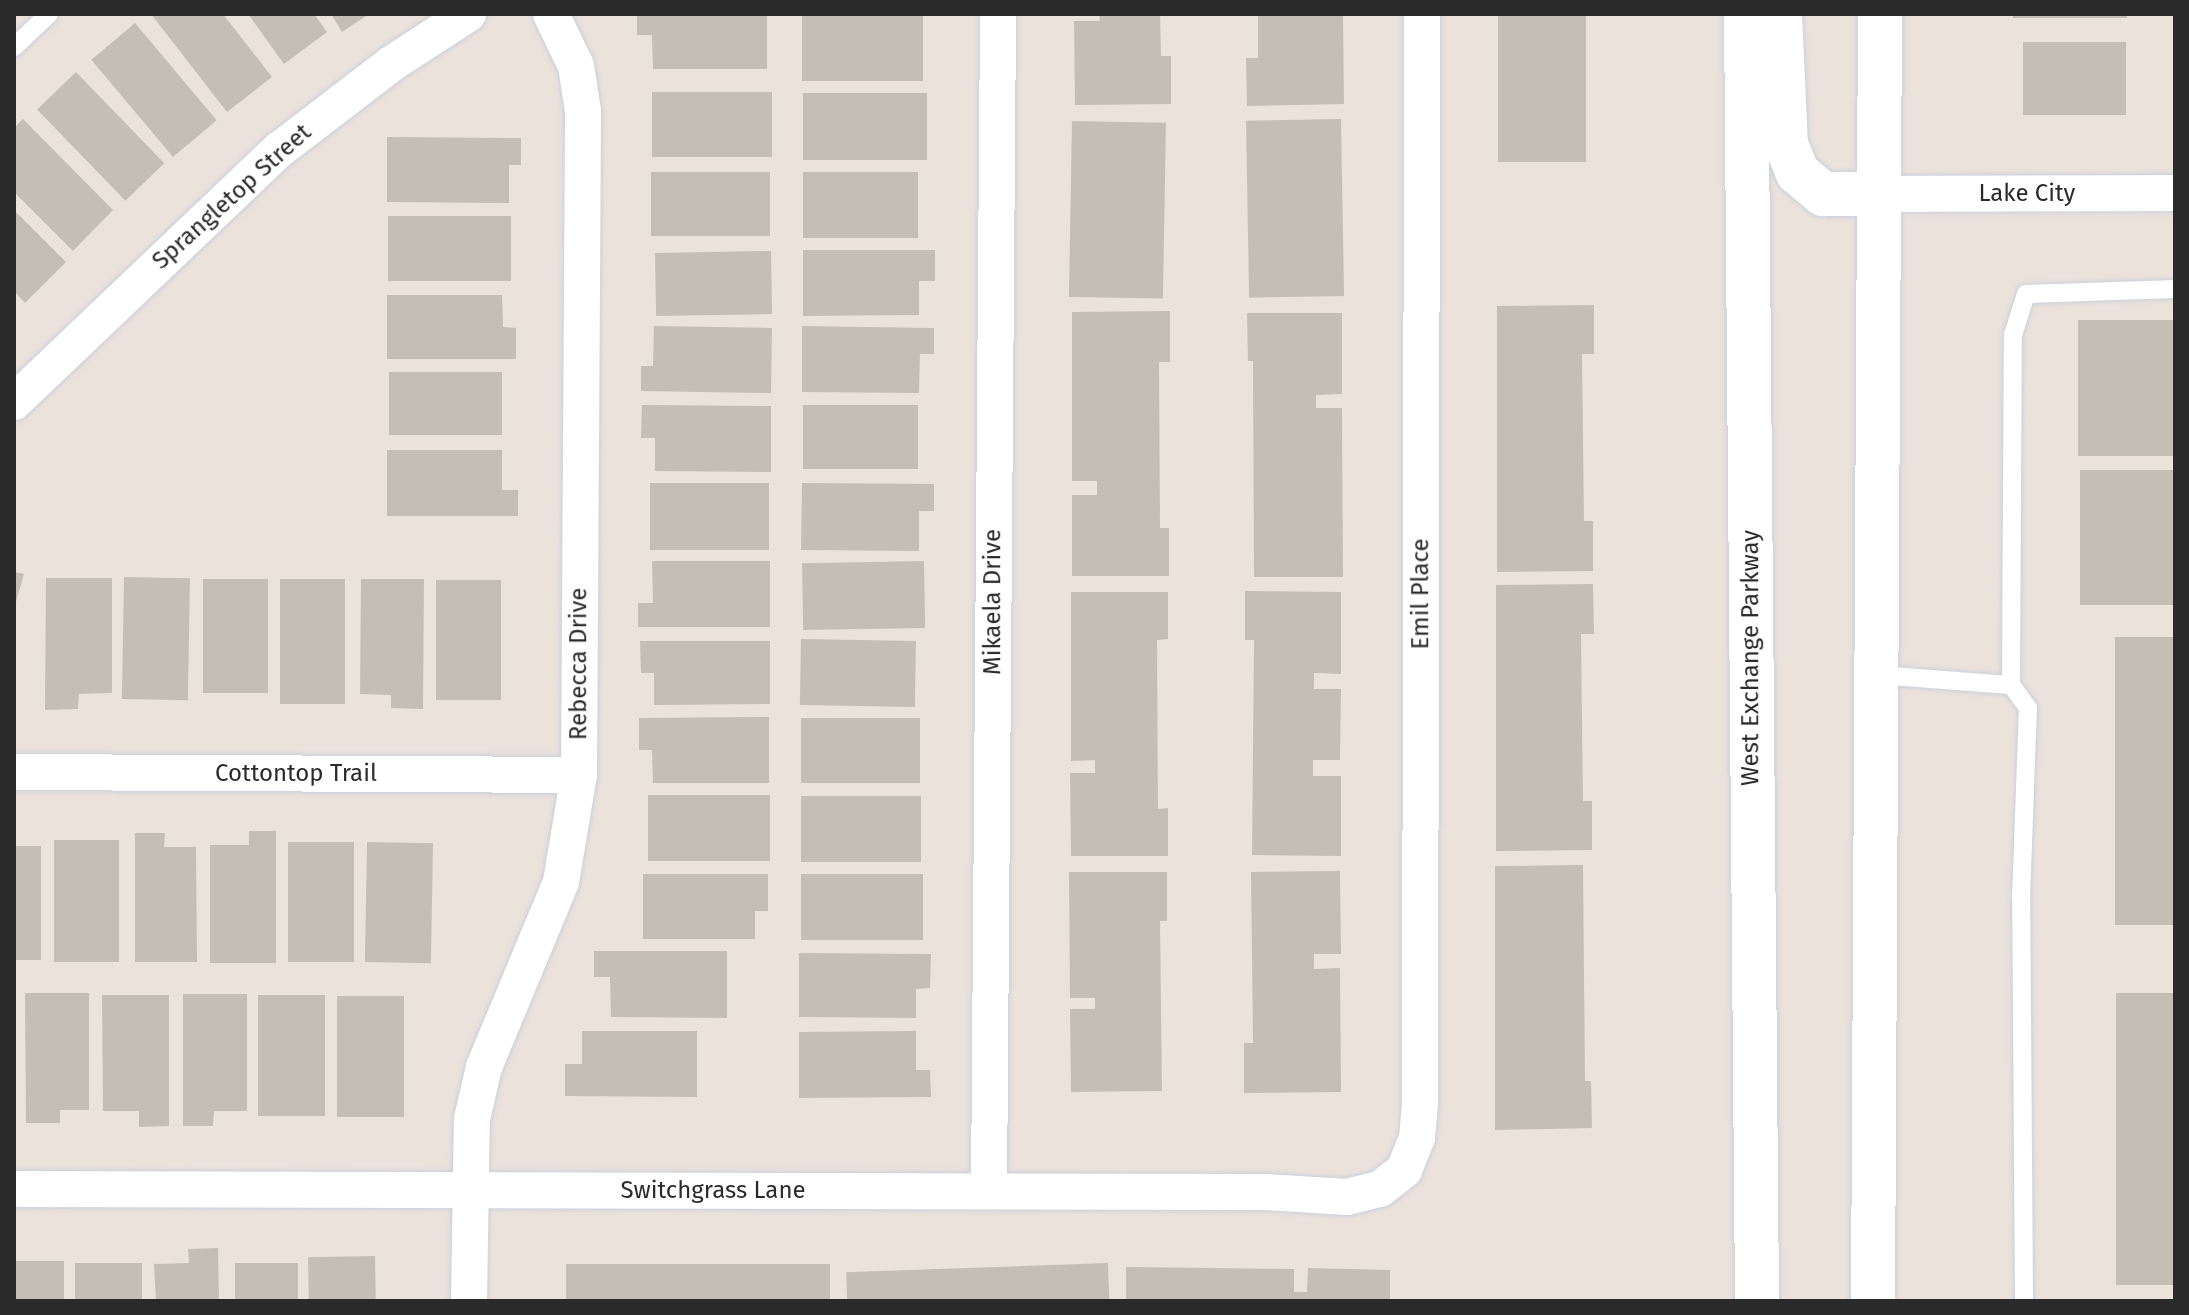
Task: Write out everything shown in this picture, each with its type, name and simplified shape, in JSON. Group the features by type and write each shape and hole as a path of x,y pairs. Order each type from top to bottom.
{"main road":[{"name":"West Exchange Parkway","path":"1746,14 1757,1301"},
{"path":"1780,14 1786,144 1798,173 1823,194 1879,194"},
{"path":"1873,1301 1880,14"}],"street":[{"name":"Sprangletop Street","path":"14,402 279,150 391,64 468,14"},
{"name":"Rebecca Drive","path":"469,1301 472,1119 484,1067 561,882 579,775 583,111 576,66 551,14"},
{"name":"Mikaela Drive","path":"989,1190 998,14"},
{"name":"Emil Place","path":"1404,1170 1417,1138 1420,1103 1422,14"},
{"name":"Lake City","path":"1879,194 2175,193"},
{"name":"Cottontop Trail","path":"14,772 579,775"},
{"name":"Switchgrass Lane","path":"14,1189 471,1192 989,1190 1347,1197 1380,1189 1404,1170"}],"lane":[{"path":"14,47 49,14"},
{"path":"2024,1301 2021,898 2028,708 2011,685 2013,335 2026,294 2175,289"},
{"path":"1877,675 2011,685"}],"building":[{"path":"151,14 223,14 272,77 227,112"},
{"path":"248,14 314,14 327,32 284,64"},
{"path":"331,14 369,14 342,32"},
{"path":"637,14 767,14 767,69 653,69 652,35 637,35"},
{"path":"802,14 923,14 923,81 802,81"},
{"path":"1099,14 1160,14 1161,56 1171,56 1171,104 1075,105 1074,21 1100,21"},
{"path":"1258,14 1343,14 1344,104 1247,106 1246,58 1258,58"},
{"path":"1498,14 1586,14 1586,162 1498,162"},
{"path":"2013,14 2127,14 2127,18 2013,18"},
{"path":"135,23 217,120 173,157 91,60"},
{"path":"2023,42 2126,42 2126,115 2023,115"},
{"path":"76,72 164,163 125,201 37,110"},
{"path":"652,92 772,92 772,157 652,157"},
{"path":"803,93 927,93 927,160 803,160"},
{"path":"23,119 113,210 73,251 14,192 14,128"},
{"path":"1341,119 1344,296 1249,298 1246,121"},
{"path":"1072,121 1166,123 1163,299 1069,297"},
{"path":"387,137 521,138 521,165 509,165 509,203 387,202"},
{"path":"651,172 770,172 770,236 651,236"},
{"path":"803,172 918,172 918,238 803,238"},
{"path":"14,210 66,262 25,303 14,291"},
{"path":"388,216 511,216 511,281 388,281"},
{"path":"803,250 935,250 935,281 919,281 919,315 803,316"},
{"path":"771,251 772,314 656,316 655,253"},
{"path":"387,295 502,295 503,327 516,328 516,359 387,359"},
{"path":"1594,305 1594,354 1582,354 1584,521 1593,521 1593,571 1497,572 1497,306"},
{"path":"1170,311 1170,362 1159,362 1160,528 1169,528 1169,576 1072,576 1072,495 1097,495 1097,481 1072,481 1072,312"},
{"path":"1247,313 1342,313 1342,394 1316,395 1316,408 1342,408 1343,577 1254,577 1253,361 1248,361"},
{"path":"2078,320 2175,320 2175,456 2078,456"},
{"path":"654,326 772,328 771,393 641,391 641,366 653,366"},
{"path":"802,326 934,328 934,354 920,354 919,393 802,392"},
{"path":"389,372 502,372 502,435 389,435"},
{"path":"642,405 771,406 771,472 655,471 655,438 641,438"},
{"path":"803,405 918,405 918,469 803,469"},
{"path":"387,450 502,450 502,490 518,490 518,516 387,516"},
{"path":"2080,470 2175,470 2175,605 2080,605"},
{"path":"650,483 769,483 769,550 650,550"},
{"path":"802,483 934,484 934,511 919,511 919,551 801,550"},
{"path":"652,561 770,561 770,627 638,627 638,603 653,603"},
{"path":"924,561 925,628 803,630 802,563"},
{"path":"14,572 24,574 15,605 14,605"},
{"path":"124,577 190,578 188,700 122,699"},
{"path":"46,578 112,578 112,693 79,694 78,709 45,710"},
{"path":"203,579 268,579 268,693 203,693"},
{"path":"280,579 345,579 345,704 280,704"},
{"path":"361,579 424,579 423,709 391,708 391,695 360,694"},
{"path":"436,580 501,580 501,700 436,700"},
{"path":"1593,584 1594,634 1581,634 1583,801 1592,801 1592,850 1496,851 1496,585"},
{"path":"1245,591 1341,592 1341,674 1314,673 1314,689 1341,689 1340,760 1313,760 1313,776 1341,776 1341,856 1252,855 1254,640 1245,640"},
{"path":"1071,592 1168,592 1168,639 1157,640 1158,809 1168,808 1168,856 1071,856 1070,773 1095,773 1095,760 1071,761"},
{"path":"2115,637 2175,637 2175,925 2115,925"},
{"path":"801,639 916,641 915,707 800,705"},
{"path":"640,641 770,641 770,704 654,705 654,673 641,673"},
{"path":"769,717 769,783 653,783 652,750 639,750 639,718"},
{"path":"801,718 920,718 920,783 801,783"},
{"path":"648,795 770,795 770,861 648,861"},
{"path":"801,796 921,796 921,862 801,862"},
{"path":"249,831 276,831 276,963 210,963 210,845 249,845"},
{"path":"135,833 165,833 164,847 196,847 197,962 135,962"},
{"path":"54,840 119,840 119,962 54,962"},
{"path":"288,842 354,842 354,962 288,962"},
{"path":"367,842 433,843 431,963 365,962"},
{"path":"14,846 41,846 41,960 14,960"},
{"path":"1583,865 1585,1081 1591,1081 1592,1128 1495,1130 1495,866"},
{"path":"1340,871 1341,954 1314,954 1314,969 1340,968 1341,1092 1244,1093 1244,1043 1253,1043 1251,872"},
{"path":"1069,872 1167,872 1167,921 1160,921 1162,1091 1071,1092 1070,1009 1095,1009 1095,998 1070,998"},
{"path":"643,874 768,874 768,911 755,911 755,939 643,939"},
{"path":"801,874 923,874 923,940 801,940"},
{"path":"594,951 727,951 727,1018 611,1017 610,977 594,977"},
{"path":"799,953 931,954 930,988 916,989 916,1018 799,1017"},
{"path":"25,993 89,993 89,1110 60,1110 60,1123 26,1123"},
{"path":"2116,993 2175,993 2175,1285 2116,1285"},
{"path":"183,994 247,994 247,1111 214,1111 213,1126 183,1126"},
{"path":"102,995 169,995 169,1126 139,1127 139,1111 103,1111"},
{"path":"258,995 325,995 325,1116 258,1116"},
{"path":"337,996 404,996 404,1117 337,1117"},
{"path":"582,1031 697,1031 697,1097 565,1096 565,1064 582,1064"},
{"path":"916,1031 916,1070 930,1070 931,1097 799,1098 799,1032"},
{"path":"218,1248 219,1301 156,1301 154,1264 189,1263 188,1249"},
{"path":"375,1256 376,1301 309,1301 308,1257"},
{"path":"14,1261 64,1261 64,1301 14,1301"},
{"path":"75,1263 142,1263 142,1301 75,1301"},
{"path":"235,1263 298,1263 298,1301 235,1301"},
{"path":"1108,1263 1109,1301 847,1301 846,1272"},
{"path":"566,1264 830,1264 830,1301 566,1301"},
{"path":"1126,1267 1294,1269 1294,1292 1307,1292 1308,1268 1390,1270 1390,1301 1126,1301"}]}
